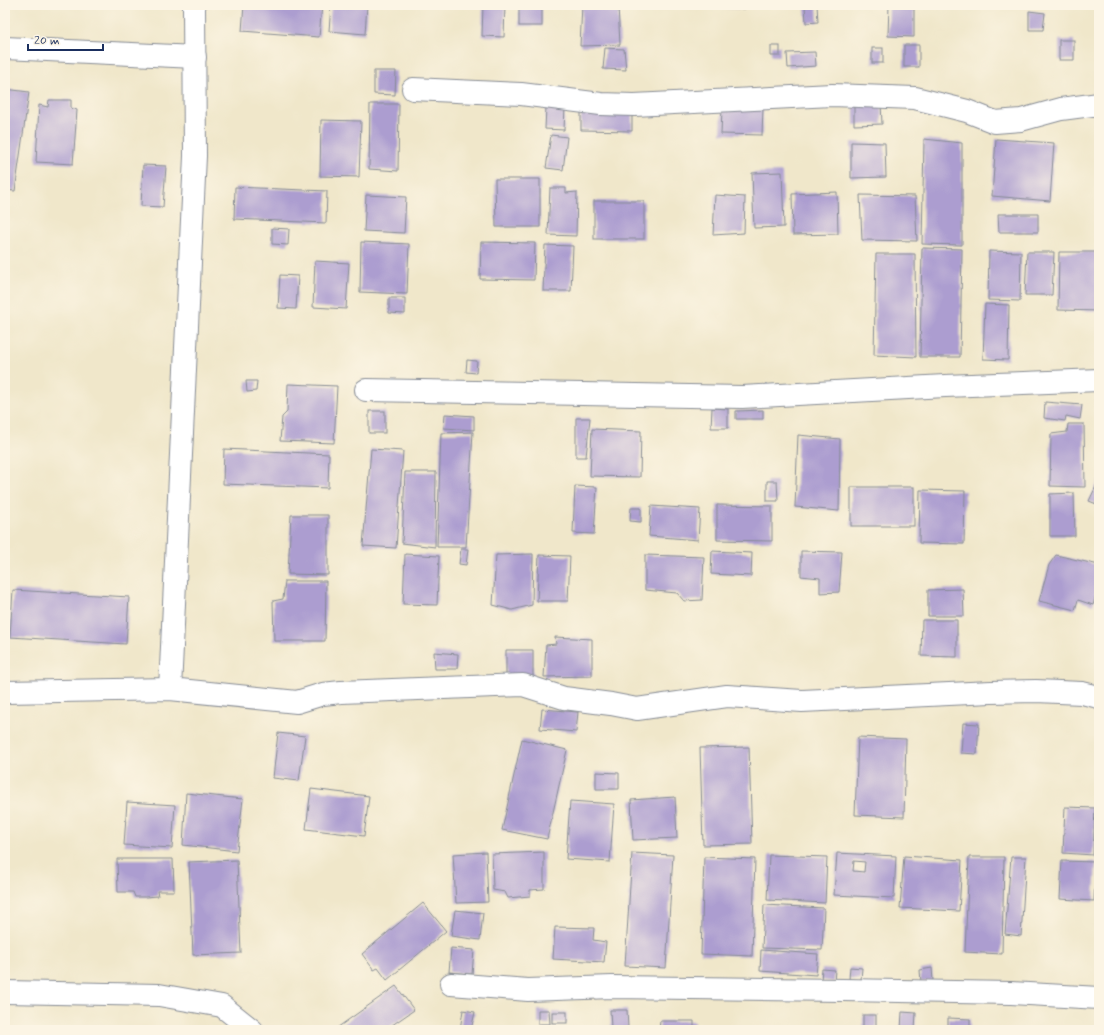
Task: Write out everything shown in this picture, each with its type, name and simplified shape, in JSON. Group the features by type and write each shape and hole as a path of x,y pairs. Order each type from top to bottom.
{"street":[{"path":"170,689 195,164 194,5"},
{"path":"5,48 195,57"},
{"path":"413,89 521,94 601,104 634,106 832,95 915,98 967,111 995,122 1021,120 1061,109 1099,104"},
{"path":"366,390 742,397 946,386 1099,380"},
{"path":"5,692 170,689 296,702 323,694 341,692 523,685 564,698 637,709 727,696 802,701 1036,691 1082,694 1099,697"},
{"path":"451,984 528,990 612,987 858,990 1011,993 1099,998"},
{"path":"5,992 159,996 222,1006 252,1030"}],"building":[{"path":"244,5 322,5 319,37 242,31"},
{"path":"331,5 367,5 365,34 329,31"},
{"path":"483,5 505,5 504,37 482,36"},
{"path":"519,5 542,5 542,26 519,26"},
{"path":"582,5 618,5 620,45 580,46"},
{"path":"716,5 745,5 745,9 716,8"},
{"path":"805,5 817,5 818,22 806,23"},
{"path":"889,5 914,5 914,37 888,36"},
{"path":"1029,11 1045,13 1043,30 1029,30"},
{"path":"1059,40 1074,40 1074,60 1059,60"},
{"path":"904,45 919,45 919,67 904,67"},
{"path":"771,46 780,46 780,56 771,56"},
{"path":"605,48 624,49 626,70 603,69"},
{"path":"872,48 883,48 883,63 872,63"},
{"path":"815,52 816,66 788,68 787,53"},
{"path":"374,71 396,71 395,95 374,94"},
{"path":"5,89 29,92 15,191 5,190"},
{"path":"49,100 71,100 71,108 77,110 73,164 36,162 39,105 48,107"},
{"path":"881,103 882,124 854,125 854,104"},
{"path":"370,104 399,104 398,171 369,169"},
{"path":"546,107 565,107 564,130 545,129"},
{"path":"722,108 763,109 762,135 721,134"},
{"path":"581,109 632,109 632,131 581,130"},
{"path":"321,120 361,121 359,177 320,176"},
{"path":"551,135 567,137 563,170 546,168"},
{"path":"924,139 962,143 962,245 922,244"},
{"path":"996,139 1054,143 1050,201 992,196"},
{"path":"851,142 885,143 886,177 851,178"},
{"path":"143,165 166,166 163,207 141,206"},
{"path":"782,172 784,227 754,228 752,173"},
{"path":"495,179 540,179 540,227 496,227"},
{"path":"235,187 327,191 326,223 234,219"},
{"path":"550,188 566,188 566,193 577,192 576,236 548,235"},
{"path":"837,192 838,234 793,235 792,194"},
{"path":"366,195 406,197 404,233 364,231"},
{"path":"715,195 745,197 744,233 713,235"},
{"path":"860,195 915,196 917,241 862,240"},
{"path":"594,201 644,201 644,239 594,239"},
{"path":"998,214 1038,214 1038,232 999,232"},
{"path":"272,228 289,229 288,245 272,244"},
{"path":"361,242 409,244 407,294 360,292"},
{"path":"481,242 535,243 534,280 480,279"},
{"path":"545,245 573,246 571,291 543,291"},
{"path":"922,248 962,249 960,357 920,357"},
{"path":"989,251 1021,252 1020,301 988,300"},
{"path":"1027,252 1054,252 1052,295 1025,295"},
{"path":"1059,252 1099,252 1099,311 1058,310"},
{"path":"876,254 915,254 916,357 874,355"},
{"path":"315,261 349,263 346,309 313,307"},
{"path":"280,275 298,276 296,309 278,308"},
{"path":"389,298 405,298 405,314 389,313"},
{"path":"985,304 1009,305 1008,360 983,359"},
{"path":"467,360 477,361 476,373 466,372"},
{"path":"246,381 257,381 256,391 247,392"},
{"path":"288,384 337,386 334,443 280,441 282,417 287,412"},
{"path":"1045,402 1082,405 1080,419 1066,416 1065,421 1044,418"},
{"path":"712,408 728,409 728,428 711,428"},
{"path":"763,410 763,419 736,419 736,411"},
{"path":"369,411 385,411 385,433 369,433"},
{"path":"445,414 474,416 474,430 444,428"},
{"path":"576,418 590,418 586,457 576,457"},
{"path":"1068,424 1084,424 1085,487 1050,486 1051,434 1067,432"},
{"path":"592,429 641,431 640,477 590,476"},
{"path":"473,432 466,547 437,547 441,433"},
{"path":"798,435 840,439 839,511 795,507"},
{"path":"224,449 329,454 328,488 223,484"},
{"path":"371,449 403,451 396,548 363,546"},
{"path":"405,472 436,472 435,547 402,543"},
{"path":"1099,480 1099,505 1089,501"},
{"path":"767,481 777,481 778,501 767,501"},
{"path":"575,486 597,487 594,534 573,533"},
{"path":"851,487 914,487 914,526 851,526"},
{"path":"920,490 965,491 964,544 919,543"},
{"path":"1074,493 1075,536 1050,536 1050,494"},
{"path":"717,505 772,506 772,541 717,540"},
{"path":"651,506 700,509 698,540 649,536"},
{"path":"631,508 641,508 641,522 630,521"},
{"path":"291,515 328,515 328,575 288,574"},
{"path":"461,549 468,549 466,565 459,564"},
{"path":"712,551 752,553 751,576 711,574"},
{"path":"801,551 842,552 839,592 820,593 820,578 801,576"},
{"path":"405,554 439,556 437,605 403,604"},
{"path":"533,554 532,605 512,610 493,605 496,555"},
{"path":"539,555 570,556 568,601 537,601"},
{"path":"645,555 704,557 702,600 684,601 677,593 645,590"},
{"path":"1056,555 1099,565 1099,585 1093,605 1078,600 1075,610 1039,601 1049,565"},
{"path":"285,581 326,581 325,641 274,641 273,601 283,599"},
{"path":"963,589 964,616 928,616 928,590"},
{"path":"13,590 129,597 126,644 10,637"},
{"path":"922,620 957,620 957,657 921,656"},
{"path":"555,637 592,639 592,676 544,677 546,645 556,644"},
{"path":"506,650 533,650 533,676 506,677"},
{"path":"434,652 458,654 457,669 435,669"},
{"path":"542,709 578,712 576,732 540,729"},
{"path":"963,723 979,724 977,754 961,753"},
{"path":"278,733 305,736 299,781 273,778"},
{"path":"858,737 906,739 904,817 855,815"},
{"path":"522,739 567,750 547,839 502,830"},
{"path":"749,747 752,844 703,845 700,748"},
{"path":"596,772 619,773 619,789 596,789"},
{"path":"311,789 369,796 364,836 306,829"},
{"path":"186,793 243,799 237,851 183,845"},
{"path":"675,797 677,838 633,840 631,800"},
{"path":"570,801 614,804 610,862 566,859"},
{"path":"127,802 175,805 172,848 124,845"},
{"path":"1065,807 1095,808 1093,855 1063,853"},
{"path":"486,852 488,902 456,903 453,854"},
{"path":"544,852 544,889 530,890 530,896 508,898 505,892 493,890 492,854"},
{"path":"632,853 673,855 666,968 625,966"},
{"path":"837,853 896,856 894,898 834,895","holes":["854,861 865,862 864,872 853,871"]},
{"path":"769,855 827,857 825,903 767,900"},
{"path":"904,856 962,860 959,911 900,908"},
{"path":"704,857 755,859 752,956 701,954"},
{"path":"969,857 1004,857 1002,954 965,952"},
{"path":"1011,857 1026,857 1021,936 1005,934"},
{"path":"117,859 173,859 174,891 157,891 158,896 145,897 135,897 133,892 118,892"},
{"path":"237,860 241,953 193,955 189,862"},
{"path":"1062,861 1096,862 1094,901 1060,899"},
{"path":"423,903 446,931 387,980 378,968 374,970 362,954"},
{"path":"764,905 824,908 822,950 762,948"},
{"path":"455,910 483,913 480,940 451,936"},
{"path":"555,927 594,928 593,940 606,942 604,962 553,959"},
{"path":"1098,933 1099,949 1097,949"},
{"path":"451,948 474,950 472,974 449,972"},
{"path":"761,950 818,954 816,975 760,971"},
{"path":"850,967 862,968 861,980 849,979"},
{"path":"932,968 933,981 921,982 920,970"},
{"path":"822,969 835,970 834,982 821,980"},
{"path":"396,986 414,1010 385,1030 334,1030"},
{"path":"463,1010 475,1012 471,1030 460,1030"},
{"path":"538,1010 549,1010 550,1024 538,1024"},
{"path":"610,1010 627,1010 628,1028 611,1028"},
{"path":"552,1012 567,1012 567,1023 552,1023"},
{"path":"902,1012 916,1013 915,1030 901,1030"},
{"path":"863,1015 876,1015 876,1028 863,1028"},
{"path":"948,1018 970,1019 970,1030 948,1030"},
{"path":"660,1021 694,1021 694,1030 659,1030"}]}
